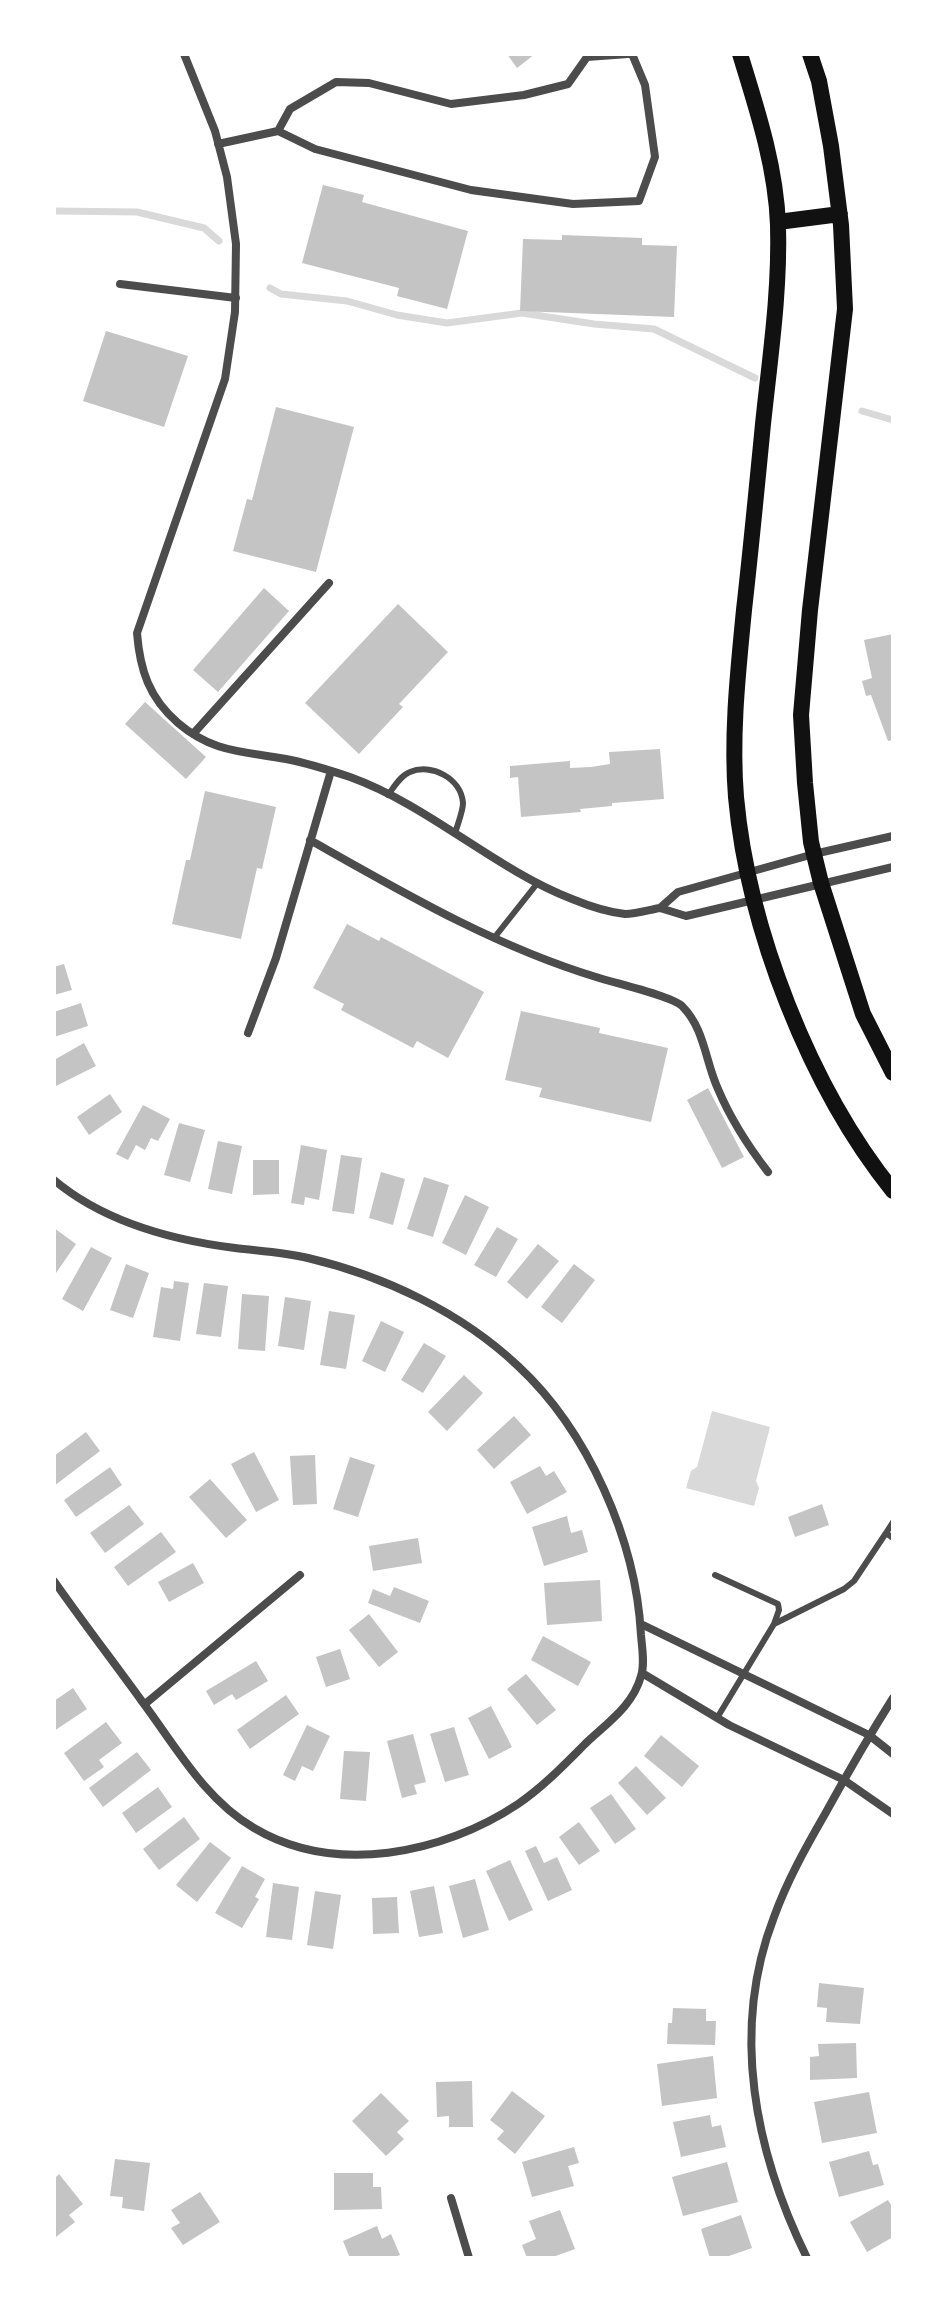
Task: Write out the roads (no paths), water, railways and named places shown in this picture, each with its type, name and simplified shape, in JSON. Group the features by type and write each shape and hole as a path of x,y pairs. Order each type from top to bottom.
{"main road":[{"path":"740,54 764,132 778,222 777,310 736,698 736,797 754,901 783,992 825,1087 871,1164 893,1191"},
{"path":"810,54 819,81 831,146 840,214 845,309 811,595 801,715 806,798 821,883 863,1014 893,1073"},
{"path":"778,222 840,214"}],"street":[{"path":"184,54 218,144 232,205 236,298 225,379 137,633 140,666 155,697 177,722 205,742 237,753 285,759 331,771 388,795 536,885 599,910 627,914 660,908 686,916 893,867"},
{"path":"218,144 278,131 315,149 471,190 573,204 639,201 655,157 645,85 630,54 587,57 568,84 524,95 451,104 369,83 336,82 290,109 278,131"},
{"path":"120,284 236,298"},
{"path":"193,734 329,583"},
{"path":"248,1033 276,958 331,771"},
{"path":"660,908 678,892 748,871 893,836"},
{"path":"310,840 438,912 521,951 679,1003 696,1022 716,1086 730,1116 768,1172"},
{"path":"54,1180 77,1199 151,1230 205,1244 308,1258 372,1278 434,1307 519,1366 581,1447 620,1529 633,1572 641,1624 642,1673 629,1704 520,1803 460,1835 427,1845 394,1852 348,1855 314,1851 251,1827 201,1784 54,1581"},
{"path":"145,1704 300,1575"},
{"path":"641,1624 869,1735 893,1754"},
{"path":"642,1673 717,1718 844,1780 893,1814"},
{"path":"807,2258 784,2208 764,2144 753,2088 752,2020 758,1975 772,1920 800,1859 893,1698"},
{"path":"451,2198 469,2258"}],"lane":[{"path":"388,795 407,772 425,769 442,772 455,786 463,803 455,834"},
{"path":"494,938 536,885"},
{"path":"774,1624 854,1581 893,1522"},
{"path":"886,1533 893,1538"},
{"path":"715,1575 778,1604 779,1610 774,1624 717,1718"}],"waterway":[{"path":"54,211 137,212 204,228 219,241"},
{"path":"270,288 281,294 347,301 397,315 447,323 522,313 654,329 755,378"},
{"path":"862,411 893,420"}]}
